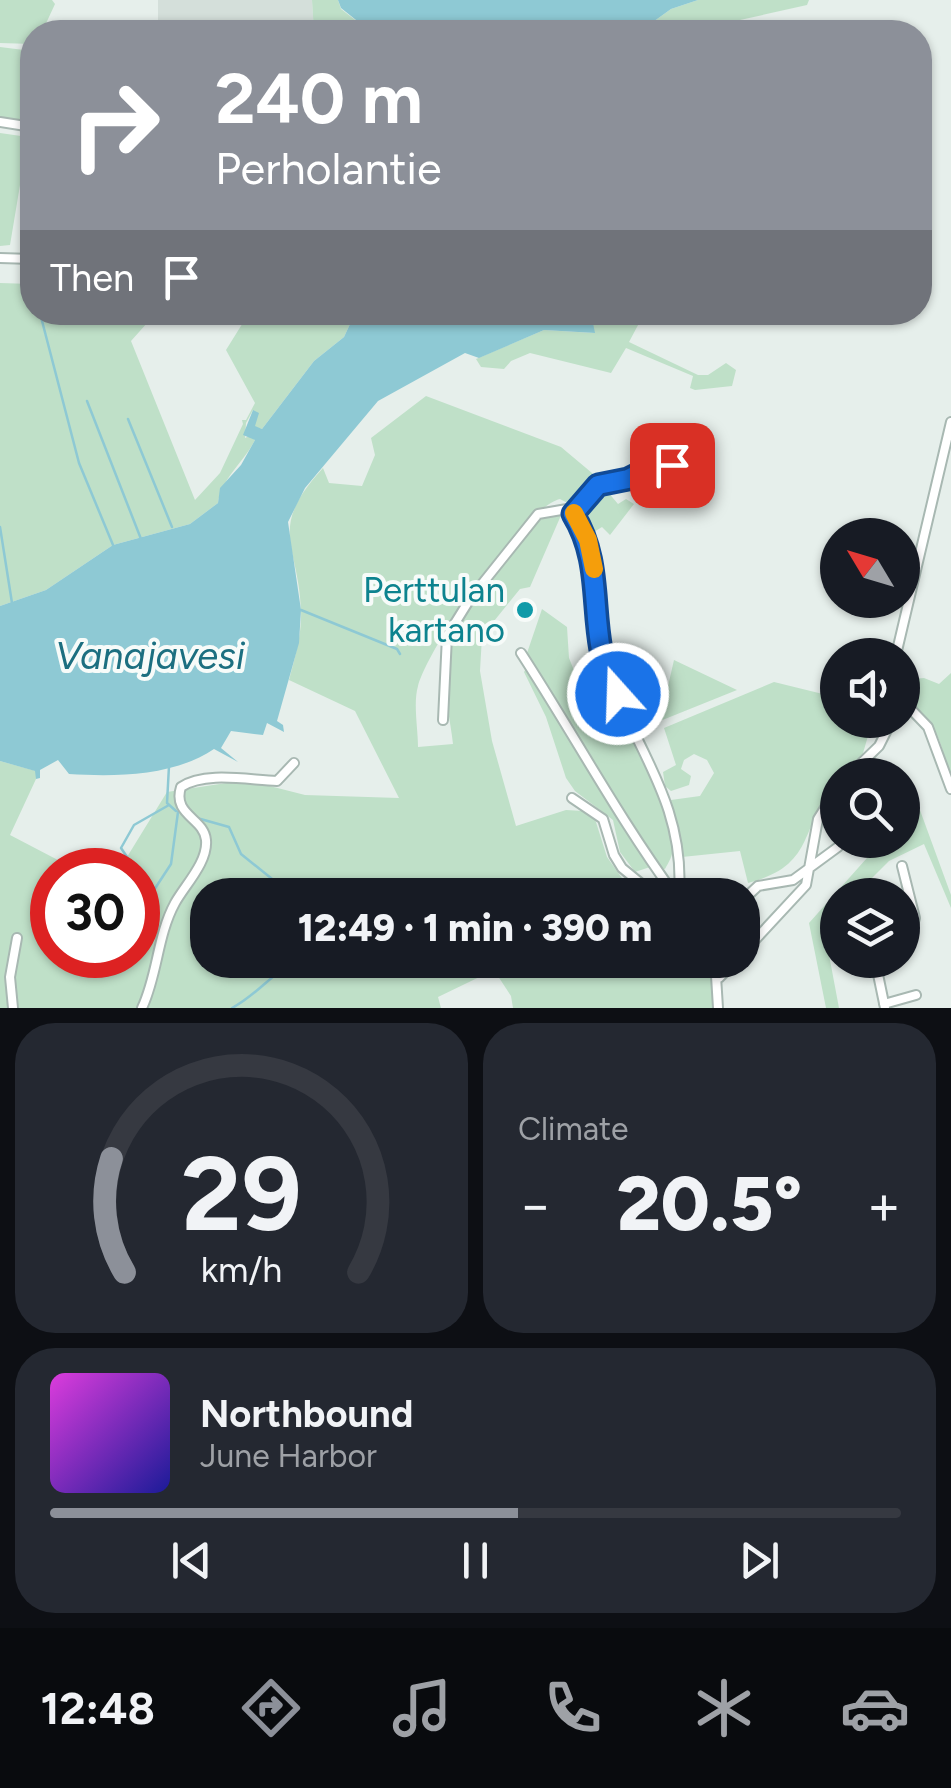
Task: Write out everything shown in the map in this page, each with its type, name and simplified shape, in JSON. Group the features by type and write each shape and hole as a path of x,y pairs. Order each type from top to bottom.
{"street":[{"path":"900,638 951,422"},
{"path":"573,514 598,485 628,479 652,467 672,465"},
{"path":"443,720 443,654 452,624 531,522 544,511 559,509 573,514 588,540 595,571 601,652 668,808 675,833 676,878"},
{"path":"521,653 662,878"},
{"path":"920,720 928,726 951,790"},
{"path":"867,758 883,738"},
{"path":"142,1008 160,961 164,927 206,846 205,835 180,804 181,787 216,779 276,781 294,763"},
{"path":"572,798 603,818 614,855 634,878"},
{"path":"760,935 799,894 820,817"},
{"path":"760,886 793,880 820,858"},
{"path":"902,866 905,878"},
{"path":"12,1008 10,977 16,938"},
{"path":"718,1008 719,978"},
{"path":"879,978 884,1006 916,995"}],"shaded area":[{"path":"158,0 312,0 313,20 158,20"}],"green space":[{"path":"0,0 52,0 55,4 48,20 20,20 20,44 0,43"},
{"path":"312,0 338,0 341,9 355,20 313,20"},
{"path":"698,0 809,0 807,5 740,20 656,20 671,9"},
{"path":"0,47 20,50 20,122 0,119"},
{"path":"0,133 20,136 20,185 10,245 0,246"},
{"path":"0,283 20,284 20,325 145,325 131,341 195,500 220,473 242,420 246,420 255,403 226,350 242,325 350,325 344,337 314,361 262,429 255,427 253,410 246,423 245,438 251,435 255,440 224,486 218,503 190,524 113,545 46,590 0,606"},
{"path":"593,325 638,325 629,342 698,375 708,375 726,363 736,370 732,386 695,390 690,388 693,376 626,348 611,373 530,353 511,361 504,369 481,367 476,359 544,330 594,333"},
{"path":"426,396 561,447 592,473 618,504 626,499 634,504 610,535 602,527 594,532 585,506 581,510 560,499 524,526 479,581 440,641 418,686 416,708 418,747 453,744 444,667 454,626 533,523 542,516 562,513 530,587 520,589 482,636 480,671 492,741 516,826 566,810 583,811 595,819 607,857 622,878 190,878 190,978 477,978 438,997 441,1008 0,1008 0,761 36,771 36,779 10,835 35,848 30,848 30,978 160,978 160,848 133,848 167,792 246,780 305,795 399,798 355,711 289,680 301,620 290,537 295,507 323,468 329,483 362,486 375,455 371,438"},
{"path":"542,609 567,627 569,658 577,678 604,676 646,760 671,828 673,850 665,869 659,868 645,848 526,656"},
{"path":"674,660 737,690 660,721"},
{"path":"527,667 650,867 635,872 620,852 613,820 575,791 566,778 546,717 524,672"},
{"path":"951,673 951,779 936,733 920,712 920,678 939,684"},
{"path":"774,682 820,693 820,738 867,738 862,758 820,758 820,807 797,855 770,875 747,878 740,851 682,857 671,800 700,796 714,773 707,760 694,754 684,760 681,769 691,776 689,785 671,791 665,786 663,772 676,765 664,728"},
{"path":"920,810 951,895 951,908 924,844 920,846"},
{"path":"867,858 895,858 872,878 849,878"},
{"path":"820,911 820,978 809,923"},
{"path":"499,978 712,978 714,1008 513,1008 511,996"},
{"path":"820,978 833,978 839,1008 826,1008"}],"water":[{"path":"338,0 698,0 671,9 656,20 356,20 341,8"},
{"name":"Vanajavesi","path":"350,325 593,325 595,333 544,330 479,358 465,353 378,401 305,488 288,522 301,610 299,643 277,721 284,732 267,723 263,735 231,731 221,748 238,762 214,749 181,765 144,773 69,774 58,760 40,770 40,778 36,779 35,771 0,761 0,606 46,590 113,545 190,524 218,503 220,488 241,465 255,440 243,435 253,410 259,413 255,426 262,429 314,361 344,337"}],"waterway":[{"path":"43,325 79,463 113,545"},
{"path":"87,401 141,539"},
{"path":"128,419 172,527"},
{"path":"0,527 12,603"},
{"path":"301,610 397,649 400,654"},
{"path":"169,766 167,803 176,811"},
{"path":"121,848 134,825 169,805"},
{"path":"160,881 171,864 178,812"},
{"path":"197,818 229,827 241,854 271,878"},
{"path":"232,1008 272,978"}],"slow traffic":[{"path":"574,513 588,540 594,569"}],"place":[{"name":"Perttulan kartano","path":"525,610"}],"route":[{"path":"618,694 601,652 595,571 588,540 573,514 598,485 628,479 652,467 672,465"}]}
